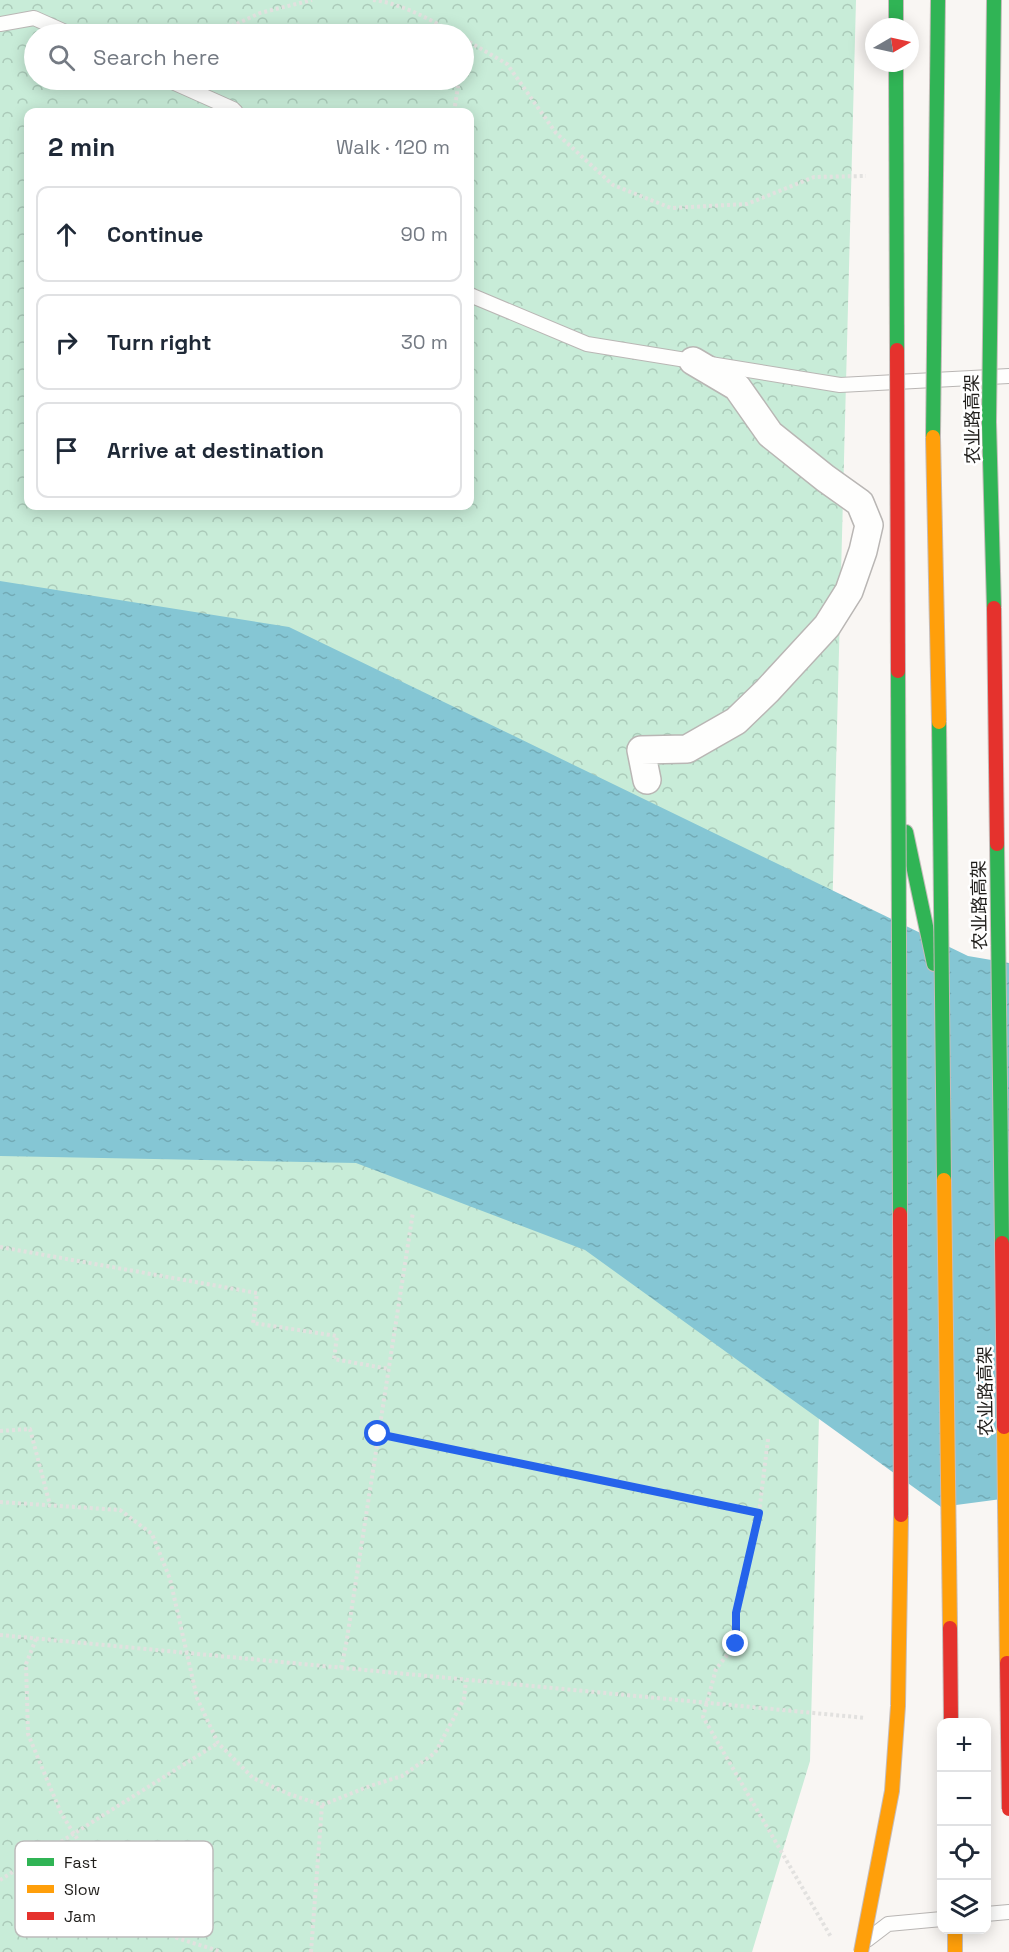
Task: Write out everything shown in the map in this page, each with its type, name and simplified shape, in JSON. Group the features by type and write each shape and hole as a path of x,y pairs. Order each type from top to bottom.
{"highway":[{"path":"896,0 896,18"},
{"path":"938,0 933,423 951,1718"},
{"name":"农业路高架","path":"994,0 990,422 1009,1809"},
{"path":"861,1952 892,1791 898,1706 901,1597 896,72"},
{"path":"899,798 942,1001"},
{"path":"849,1952 880,1859"},
{"path":"955,1934 955,1952"}],"street":[{"path":"647,780 641,750 687,749 736,721 827,626 849,591 869,525 860,503 770,434 736,387 693,361"}],"lane":[{"path":"0,24 34,18 47,24"},
{"path":"190,90 231,108"},
{"path":"474,297 587,344 840,385 1009,376"},
{"path":"991,1914 1009,1912"},
{"path":"849,1952 888,1924 937,1919"}],"path":[{"path":"236,24 260,13 312,0"},
{"path":"373,0 386,1 437,24"},
{"path":"474,45 507,64 556,133 613,185 671,208 747,204 814,177 869,176"},
{"path":"455,108 457,90"},
{"path":"341,1668 412,1212"},
{"path":"0,1247 257,1293 253,1323 337,1336 334,1359 388,1369"},
{"path":"0,1431 30,1429 50,1505"},
{"path":"378,1434 759,1513"},
{"path":"768,1439 759,1513 736,1613 736,1644 716,1669 703,1717 832,1938"},
{"path":"0,1502 120,1510 152,1534 170,1579 197,1698 218,1743 253,1778 290,1794 322,1805 402,1776 435,1753 464,1699 466,1680"},
{"path":"0,1635 871,1718"},
{"path":"36,1639 26,1664 28,1734 61,1813 79,1841"},
{"path":"63,1841 218,1743"},
{"path":"311,1952 322,1805"},
{"path":"0,1880 15,1871"},
{"path":"176,1937 222,1952"}],"green space":[{"path":"0,0 856,0 810,1761 752,1952 0,1952"}],"water":[{"path":"0,581 289,627 968,956 1009,963 1009,1498 941,1507 585,1250 356,1163 0,1156"}],"traffic: fast":[{"path":"896,0 896,18"},
{"path":"933,437 938,0"},
{"path":"994,0 989,422 994,608"},
{"path":"896,72 897,350"},
{"path":"898,671 900,1214"},
{"path":"939,722 944,1180"},
{"path":"906,832 934,964"},
{"path":"997,844 1002,1243"}],"traffic: slow":[{"path":"933,437 939,722"},
{"path":"944,1180 950,1628"},
{"path":"1004,1427 1007,1663"},
{"path":"861,1952 892,1791 898,1706 901,1515"},
{"path":"955,1934 955,1952"}],"traffic: jam":[{"path":"897,350 898,671"},
{"path":"994,608 997,844"},
{"path":"900,1214 901,1515"},
{"path":"1002,1243 1004,1427"},
{"path":"950,1628 951,1718"},
{"path":"1007,1663 1009,1809"}],"route":[{"path":"378,1434 759,1513 736,1613 736,1644"}]}
